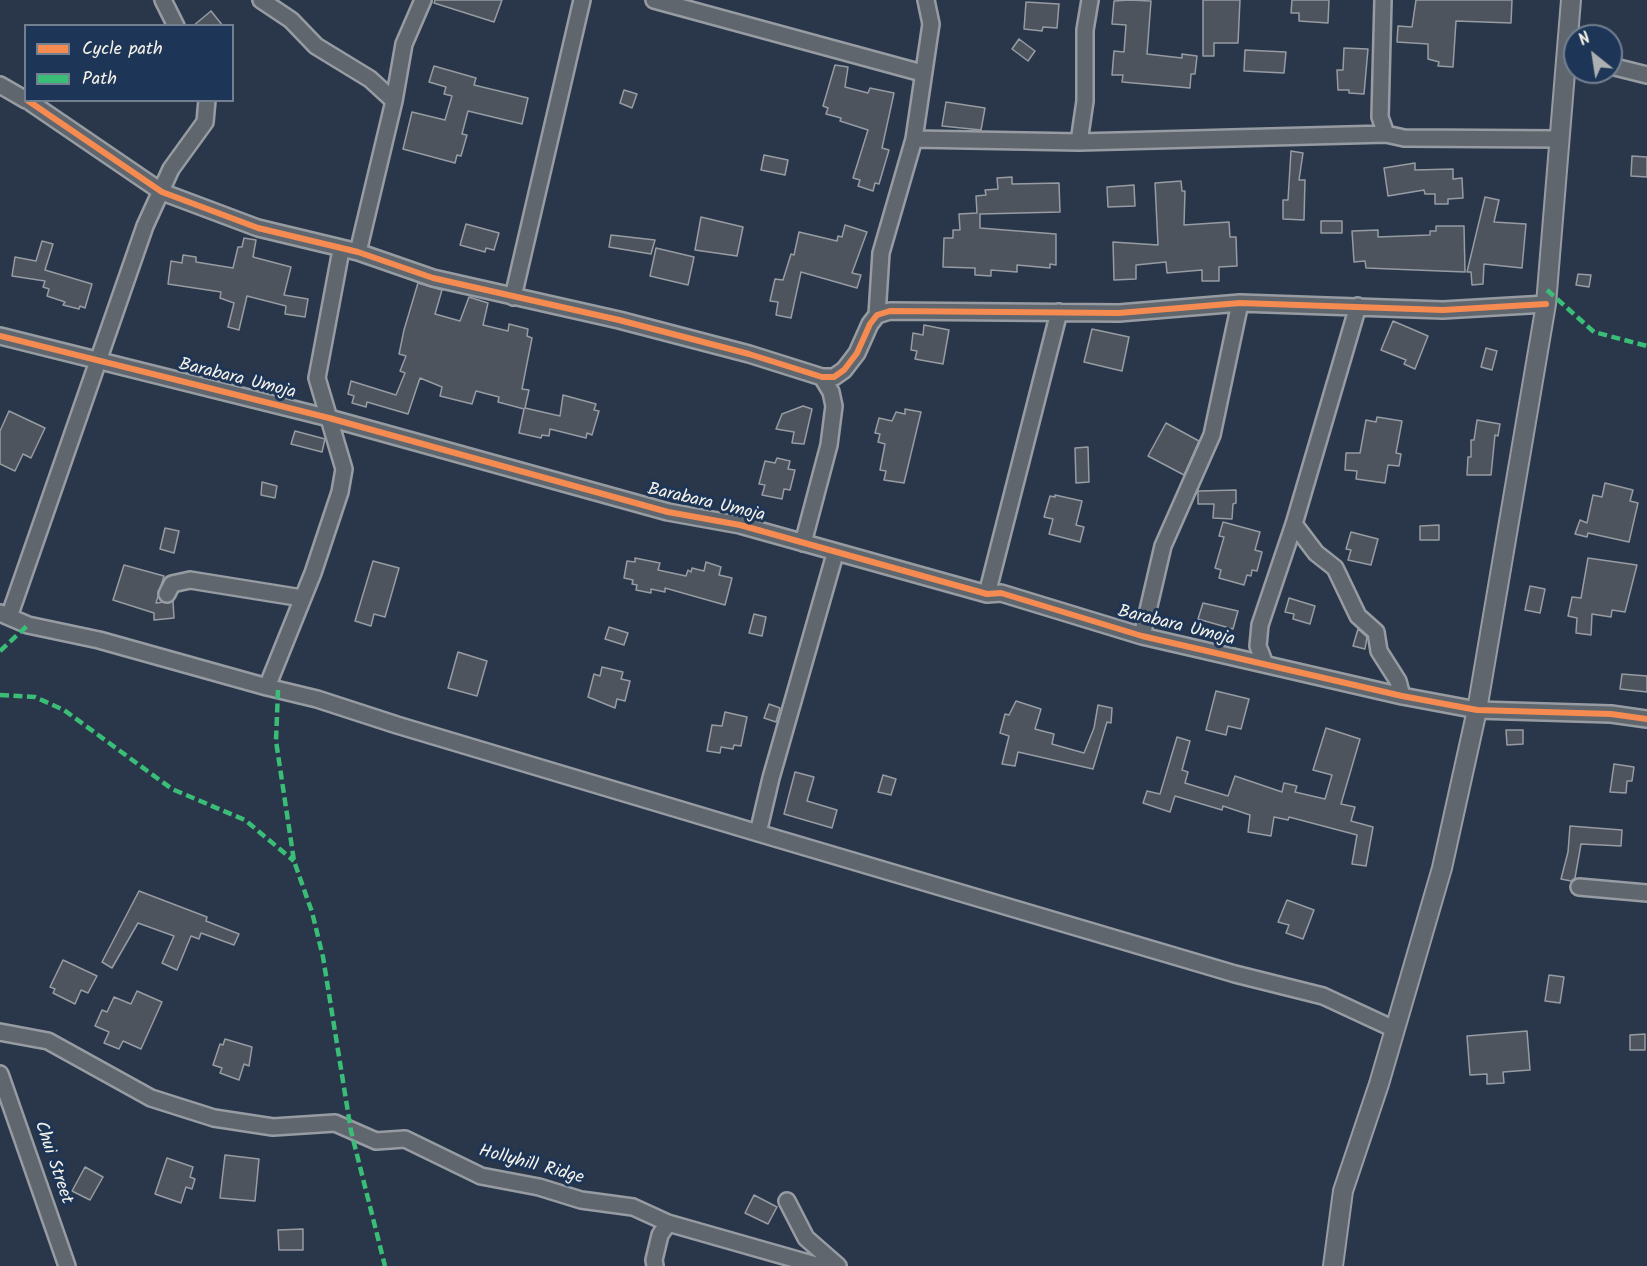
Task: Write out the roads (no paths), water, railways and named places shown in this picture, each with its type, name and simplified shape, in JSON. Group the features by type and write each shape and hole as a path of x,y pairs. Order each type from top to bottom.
{"street":[{"path":"163,0 175,24"},
{"path":"261,0 291,20 316,46 370,80 394,101"},
{"path":"358,252 394,101 404,44 423,0"},
{"path":"513,297 582,0"},
{"path":"654,0 922,73"},
{"path":"29,102 162,192 258,228 341,250 358,252 433,278 619,320 828,377 844,370 857,353 870,324 877,315 881,253 914,139 931,24 927,0"},
{"path":"1079,142 1085,100 1085,30 1090,0"},
{"path":"1383,0 1380,117 1386,134"},
{"path":"1571,0 1571,24"},
{"path":"1623,69 1647,75"},
{"path":"1333,1266 1342,1191 1442,868 1477,710 1546,304 1559,139 1566,84"},
{"path":"0,85 24,99"},
{"path":"207,102 205,122 171,169 145,226 100,361 5,615 28,625 99,640 317,699 397,725 1235,974 1323,996 1394,1029"},
{"path":"914,139 1079,142 1386,134 1404,138 1559,139"},
{"path":"267,687 340,492 344,469 322,399 317,372 341,250"},
{"path":"877,315 890,311 1119,313 1240,303 1443,310 1546,304"},
{"path":"1142,636 1163,546 1212,435 1240,303"},
{"path":"1265,664 1258,646 1260,625 1294,524 1358,306"},
{"path":"987,594 1059,312"},
{"name":"Barabara Umoja","path":"0,336 329,418 668,512 740,525 835,554 987,594 1001,593 1142,636 1402,696 1477,710 1611,714 1647,719"},
{"path":"803,543 829,445 834,406 828,377"},
{"path":"1294,524 1316,553 1335,568 1358,616 1376,632 1379,651 1398,681 1402,696"},
{"path":"758,833 771,778 835,554"},
{"path":"167,594 172,584 190,580 302,598"},
{"path":"1579,887 1647,893"},
{"name":"Hollyhill Ridge","path":"0,1032 48,1041 151,1098 214,1118 273,1127 334,1123 376,1141 405,1140 481,1176 539,1187 580,1200 633,1207 668,1222 819,1266"},
{"name":"Chui Street","path":"0,1074 67,1266"},
{"path":"787,1201 806,1238 838,1266"},
{"path":"656,1266 654,1260 660,1234 668,1222"}]}
